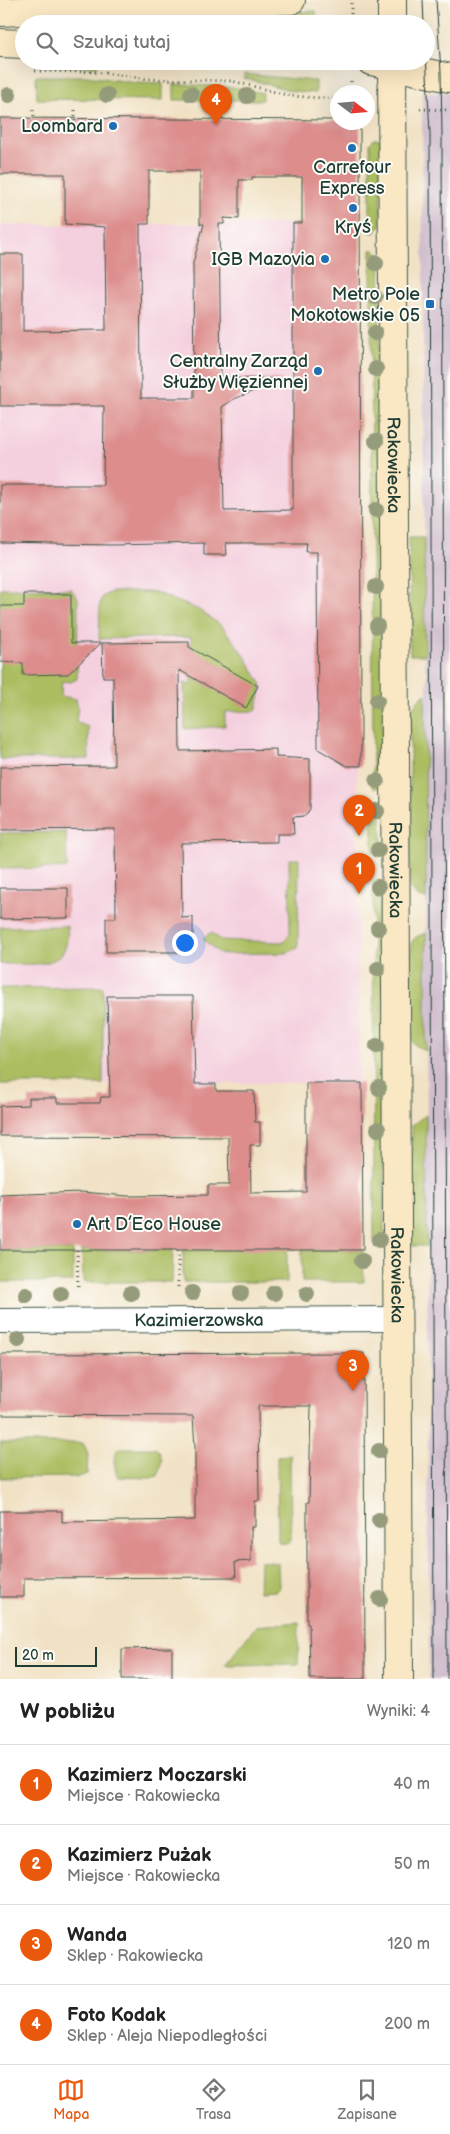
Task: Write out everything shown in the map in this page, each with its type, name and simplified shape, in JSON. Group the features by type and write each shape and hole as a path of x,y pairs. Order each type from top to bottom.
{"street":[{"path":"0,12 291,0"},
{"path":"392,0 392,15"},
{"path":"0,43 15,44"},
{"name":"Rakowiecka","path":"385,70 397,1319 398,1679"},
{"path":"415,70 450,78"},
{"name":"Kazimierzowska","path":"0,1320 397,1319"}],"path":[{"path":"351,0 351,15"},
{"path":"29,70 96,72 148,79 232,81 291,96 330,98"},
{"path":"33,110 34,118"},
{"path":"75,110 75,121"},
{"path":"423,110 450,110"},
{"path":"77,1250 78,1287"},
{"path":"178,1250 178,1287"}],"shaded area":[{"path":"450,92 450,658 448,658 450,736 450,1679 429,1679 425,694 427,693 427,670 425,670 422,93"},
{"path":"359,223 361,765 358,766 357,773 359,1083 0,1084 0,225"}],"green space":[{"path":"316,11 316,15 227,15"},
{"path":"244,74 316,81 316,93 293,91 244,78"},
{"path":"36,76 87,76 137,83 163,84 163,100 37,99"},
{"path":"174,84 232,87 263,93 262,100 174,100"},
{"path":"374,139 381,139 381,226 374,233 370,232 370,143"},
{"path":"371,250 374,250 381,256 379,344 383,783 378,788 373,788"},
{"path":"409,537 424,537 425,655 410,655"},
{"path":"0,588 71,589 78,598 77,679 71,682 62,681 61,696 76,699 78,707 76,722 88,727 89,759 0,759"},
{"path":"111,592 155,592 199,610 222,626 245,656 262,685 256,711 225,712 225,726 185,729 184,683 191,685 191,637 99,639 100,603 103,596"},
{"path":"425,694 426,899 419,897 410,889 410,709"},
{"path":"372,804 378,804 383,808 381,818 383,854 375,854 373,851"},
{"path":"66,832 67,868 0,869 0,833"},
{"path":"289,859 299,859 298,948 286,953 220,954 203,939 211,932 220,940 283,942 290,933"},
{"path":"376,880 383,881 381,900 383,905 382,1141 384,1145 384,1246 378,1246 374,1243 373,884"},
{"path":"67,926 67,941 63,952 56,958 37,964 0,964 0,927"},
{"path":"426,933 426,1051 415,1045 411,1039 411,943 416,937"},
{"path":"103,987 103,1084 0,1084 0,988"},
{"path":"426,1115 427,1246 412,1246 412,1125"},
{"path":"287,1249 287,1282 183,1282 183,1250"},
{"path":"1,1250 73,1250 73,1282 0,1282"},
{"path":"82,1250 173,1250 172,1282 83,1282"},
{"path":"302,1250 363,1250 364,1282 302,1282"},
{"path":"0,1443 83,1443 88,1453 87,1474 78,1477 0,1478"},
{"path":"120,1448 155,1448 159,1451 162,1460 158,1476 150,1478 118,1477 114,1457"},
{"path":"290,1455 291,1539 289,1543 280,1543 278,1540 277,1456"},
{"path":"260,1561 278,1563 279,1588 276,1591 259,1592"},
{"path":"299,1622 298,1664 225,1665 256,1626"}],"building":[{"path":"0,118 330,120 330,130 360,130 361,766 347,766 318,749 317,552 306,552 307,543 226,543 227,555 204,555 204,543 111,545 0,543 0,485 103,485 104,406 0,406 0,254 23,254 23,331 106,330 105,227 65,224 65,174 0,174","holes":["149,171 200,171 200,224 204,224 193,263 194,398 141,398 140,224 149,224","252,177 302,177 302,223 293,223 293,510 224,511 222,407 234,399 283,379 221,378 219,224 224,224 224,218 239,219 239,180 252,180"]},
{"path":"24,594 71,594 71,643 101,643 68,674 23,675 23,663 0,662 0,606 24,606"},
{"path":"189,642 189,647 258,686 246,708 179,670 180,751 276,749 276,757 310,759 310,809 305,816 293,817 294,834 277,834 277,842 181,843 182,918 193,917 193,952 106,952 106,918 116,918 115,829 0,830 0,767 114,766 113,677 103,677 102,643"},
{"path":"0,888 68,888 68,918 0,919"},
{"path":"107,996 193,996 195,1084 216,1084 216,1091 254,1091 255,1122 260,1122 260,1145 250,1145 251,1193 306,1192 306,1083 362,1083 363,1250 0,1250 0,1195 82,1192 128,1196 208,1195 208,1185 229,1185 228,1137 0,1136 0,1106 29,1105 29,1098 57,1098 57,1103 100,1103 101,1097 110,1097"},
{"path":"364,1353 365,1679 310,1679 309,1624 307,1624 307,1502 309,1502 311,1406 258,1406 259,1501 255,1501 255,1527 251,1527 251,1561 235,1562 236,1577 24,1578 24,1597 0,1597 0,1511 62,1511 62,1522 195,1520 195,1447 193,1416 0,1415 0,1354"},
{"path":"172,1648 172,1679 122,1679 122,1649"}],"tram line":[{"path":"423,0 424,15"},
{"path":"436,0 441,72 442,135 447,1679"},
{"path":"427,70 430,134 434,1679"}],"place":[{"name":"Foto Kodak","path":"216,125"},
{"name":"Loombard","path":"113,126"},
{"name":"Carrefour Express","path":"352,148"},
{"name":"Kryś","path":"353,208"},
{"name":"IGB Mazovia","path":"325,259"},
{"name":"Metro Pole Mokotowskie 05","path":"430,304"},
{"name":"Centralny Zarząd Służby Więziennej","path":"318,371"},
{"name":"Kazimierz Pużak","path":"359,836"},
{"name":"Kazimierz Moczarski","path":"359,894"},
{"name":"Art D’Eco House","path":"77,1224"},
{"name":"Wanda","path":"353,1391"}]}
